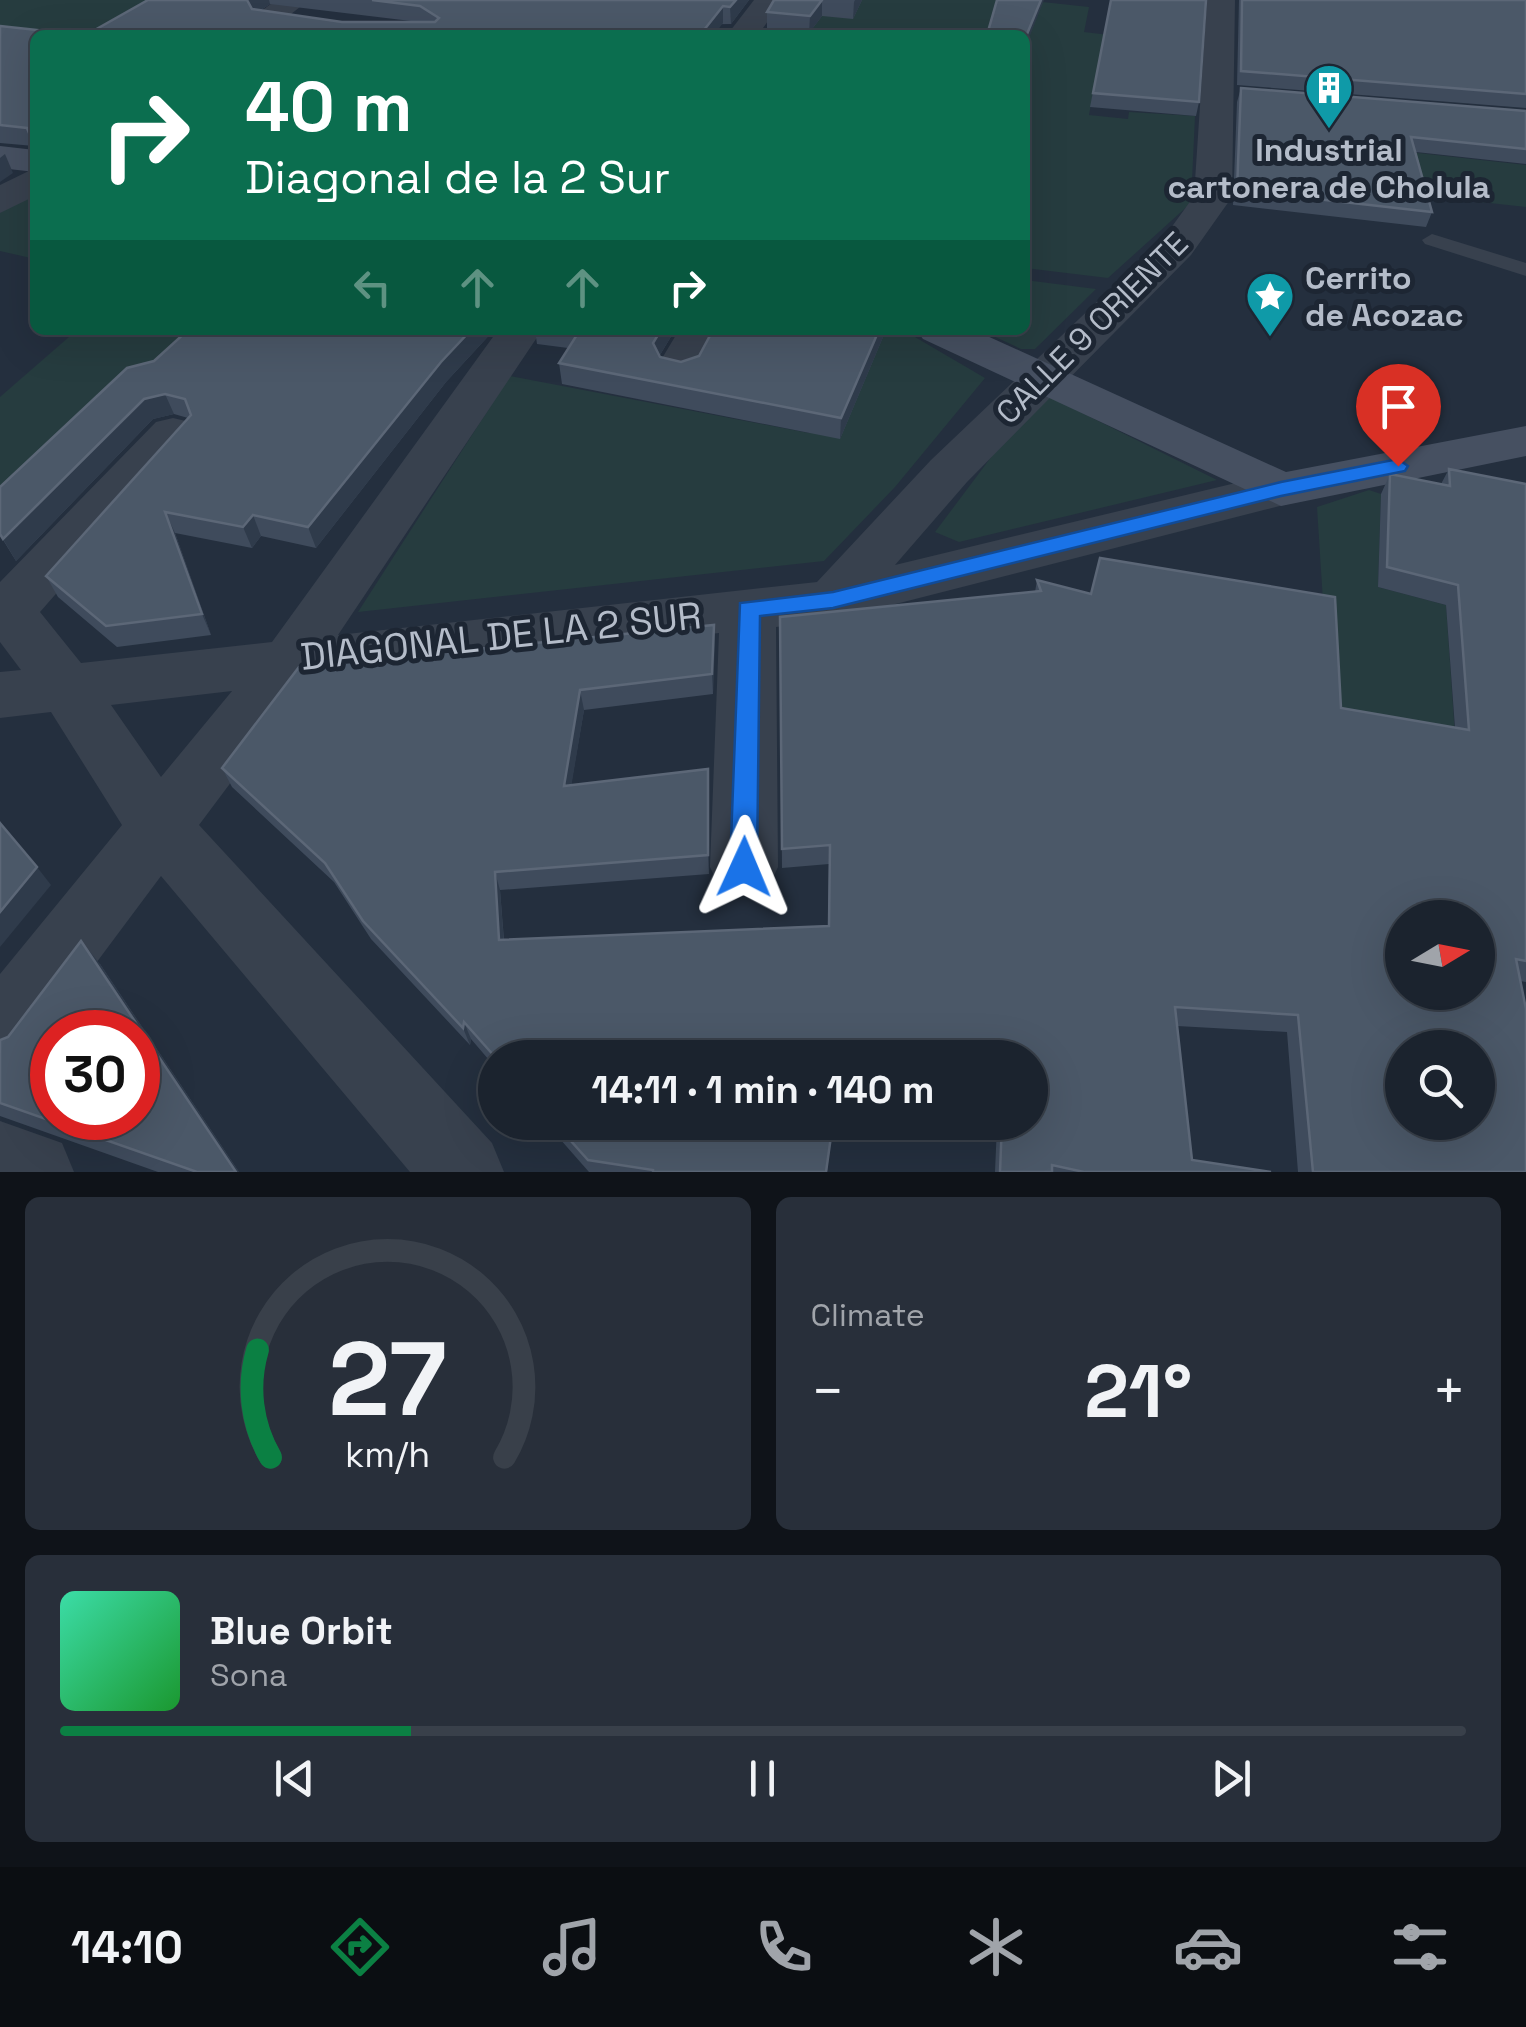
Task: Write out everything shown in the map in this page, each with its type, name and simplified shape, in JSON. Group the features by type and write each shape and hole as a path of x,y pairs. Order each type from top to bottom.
{"main road":[{"path":"0,156 30,160"},
{"path":"949,335 1281,489"},
{"name":"DIAGONAL DE LA 2 SUR","path":"1281,489 1526,440"}],"street":[{"path":"746,30 769,0"},
{"name":"CALLE 9 ORIENTE","path":"833,600 889,534 1177,247 1214,198 1229,92 1221,0"},
{"path":"251,30 282,9 324,24"},
{"path":"0,202 30,182"},
{"path":"0,1032 158,824 291,659 517,335"},
{"path":"173,432 4,606 65,686 158,824 463,1172"},
{"name":"DIAGONAL DE LA 2 SUR","path":"0,695 833,600 1281,489"},
{"path":"744,867 748,608"},
{"path":"0,1161 33,1172"}],"lane":[{"path":"1432,240 1526,270"}],"green space":[{"path":"0,0 270,0 144,30 30,30 30,40 0,73"},
{"path":"779,0 1024,0 1089,7 1084,32 1118,36 1096,78 1089,115 1128,119 1129,112 1195,116 1191,203 1108,278 1030,269 1030,30 806,30"},
{"path":"1238,133 1526,165 1526,207 1417,195"},
{"path":"30,192 30,258 0,251 0,213"},
{"path":"1030,281 1096,289 1035,349 1021,349 991,335 1030,335"},
{"path":"71,335 187,335 0,520 0,397"},
{"path":"882,335 912,335 985,378 895,487 824,561 358,612 510,376 809,433 822,404"},
{"path":"1040,392 1217,480 959,542 935,532"},
{"path":"1369,490 1381,494 1378,587 1446,605 1456,750 1331,728 1317,507"}],"building":[{"path":"148,0 247,0 252,9 342,22 435,22 439,18 420,6 372,0 736,0 730,7 723,6 704,30 95,30"},
{"path":"774,0 822,0 810,16 767,12"},
{"path":"997,0 1041,0 1029,30 988,30"},
{"path":"1111,0 1206,0 1199,102 1093,93"},
{"path":"1242,0 1526,0 1526,94 1241,71"},
{"path":"0,26 37,30 30,30 30,136 27,128 0,125"},
{"path":"1241,88 1526,111 1526,149 1411,137 1432,212 1237,190"},
{"path":"183,335 466,335 308,527 253,515 243,527 165,512 202,614 106,626 46,576 191,415 185,399 165,394 144,399 3,539 0,487 127,368 154,361"},
{"path":"577,335 658,335 653,343 660,357 681,362 699,356 710,335 877,335 841,418 559,363"},
{"path":"1449,469 1526,484 1526,961 1516,959 1526,1009 1526,1172 1313,1172 1298,1015 1175,1007 1192,1160 1271,1172 1084,1172 1052,1165 1052,1172 1000,1172 1001,1140 1048,1140 1048,1040 480,1040 464,1022 463,1028 363,921 325,863 222,768 299,667 714,625 712,674 580,690 564,786 708,769 708,855 495,872 499,940 829,926 830,845 782,849 780,617 1041,591 1037,580 1091,594 1100,558 1335,597 1341,708 1469,730 1458,585 1387,567 1390,474 1450,486"},
{"path":"0,823 37,867 0,912"},
{"path":"81,941 127,1010 30,1010 30,1114 0,1103 0,1040 8,1037"},
{"path":"160,1059 236,1172 197,1172 106,1140 160,1140"},
{"path":"570,1140 830,1140 826,1172 653,1172 588,1160"}],"place":[{"name":"Industrial cartonera de Cholula","path":"1329,130"},
{"name":"Cerrito de Acozac","path":"1270,338"}],"route":[{"path":"744,867 748,608 833,600 1281,489 1398,466"}]}
